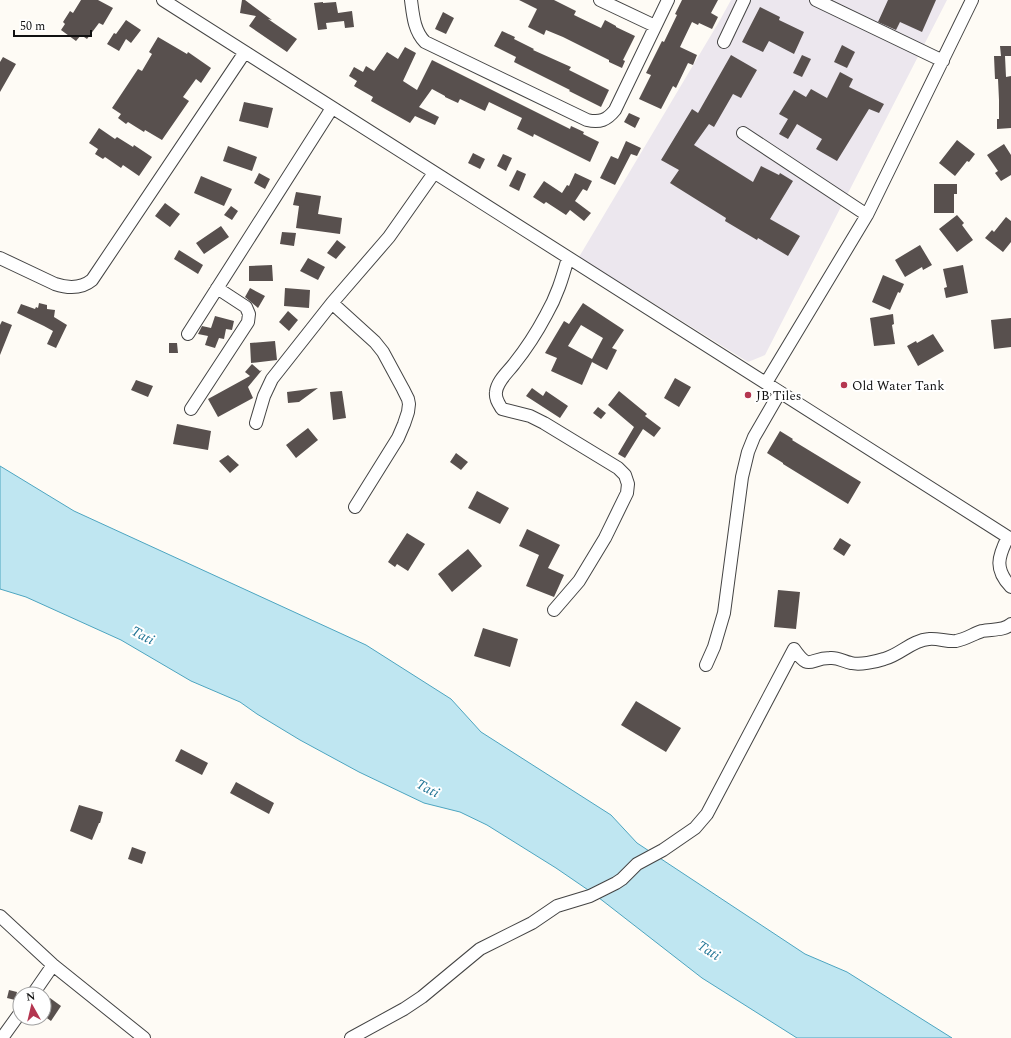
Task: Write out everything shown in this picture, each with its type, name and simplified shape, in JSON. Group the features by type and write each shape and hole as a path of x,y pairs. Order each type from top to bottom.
{"street":[{"path":"163,0 1009,538 1000,554 999,562 1003,578 1011,586"},
{"path":"411,0 417,31 425,42 595,122 603,121 615,110 668,0"},
{"path":"600,0 655,26"},
{"path":"724,42 744,0"},
{"path":"816,0 943,61"},
{"path":"766,383 867,215 972,0"},
{"path":"0,258 63,287 87,284 92,280 245,52"},
{"path":"188,334 332,108"},
{"path":"743,132 867,215"},
{"path":"256,423 264,396 272,379 332,303 389,237 434,173"},
{"path":"554,610 579,581 594,556 627,493 628,484 624,475 618,468 544,423 530,416 502,409 497,400 496,392 499,384 546,315 559,290 568,258"},
{"path":"191,408 248,322 249,314 246,307 217,288"},
{"path":"332,303 383,352 403,389 409,404 408,412 398,438 355,507"},
{"path":"706,665 716,642 724,613 742,477 748,452 754,436 780,392"},
{"path":"351,1038 404,1009 422,997 480,949 532,923 557,906 590,896 616,883 637,864 663,850 695,828 707,814 794,649 802,660 807,662 833,658 852,664 857,664 893,656 914,643 923,640 958,640 980,632 1005,628 1011,624"},
{"path":"0,916 53,965 144,1038"},
{"path":"39,986 53,965"},
{"path":"2,1038 12,1024"}],"shaded area":[{"path":"731,0 947,0 765,355 748,362 579,257"}],"water":[{"name":"Tati","path":"0,466 74,511 366,645 451,699 481,732 611,815 637,843 805,954 847,972 952,1038 797,1038 702,978 594,894 556,868 487,825 460,812 424,803 359,772 300,740 240,702 191,681 121,640 26,597 0,589"}],"building":[{"path":"81,0 98,0 113,8 103,25 99,23 87,39 81,35 76,41 61,30 65,24 63,22 70,11 73,13"},
{"path":"242,0 245,0 272,20 268,19 297,39 287,52 249,26 256,16 240,13"},
{"path":"519,0 554,0 576,11 574,15 601,28 605,20 635,36 623,60 625,61 622,68 563,37 546,30 544,35 528,27 537,9"},
{"path":"682,0 718,0 711,13 718,17 712,29 699,23 698,25 692,22 680,47 697,55 693,65 688,63 676,88 673,86 661,109 639,99 651,75 646,73 662,41 664,42 677,15 675,14"},
{"path":"888,0 936,0 922,32 900,22 896,30 878,22"},
{"path":"336,2 338,13 352,11 354,27 345,28 344,21 326,23 327,29 318,30 314,3"},
{"path":"760,7 780,17 779,20 804,32 794,54 769,41 763,52 742,42"},
{"path":"443,12 454,18 446,34 435,29"},
{"path":"126,20 141,30 131,43 126,39 119,51 107,44 114,33 116,34"},
{"path":"502,31 515,37 514,39 534,49 533,50 571,67 569,70 609,90 601,107 514,62 516,57 494,46"},
{"path":"158,37 187,54 188,52 211,68 201,83 196,79 183,97 189,101 162,140 145,130 144,132 128,122 126,124 118,118 121,114 112,108 138,69 142,71 152,54 149,52"},
{"path":"842,45 855,52 847,68 834,62"},
{"path":"1000,46 1011,46 1011,56 1005,56 1006,77 1011,76 1011,128 997,129 997,119 999,119 999,100 998,79 995,79 994,56 1001,56"},
{"path":"405,47 416,53 403,81 417,90 432,60 570,129 571,126 584,132 583,134 599,142 590,162 534,134 533,137 517,129 522,118 489,102 485,111 460,99 458,103 432,89 419,107 439,117 435,125 415,116 410,123 371,101 373,97 354,86 357,81 349,76 354,67 363,72 366,66 374,71 387,52 398,59"},
{"path":"731,55 757,70 741,98 733,94 714,127 709,124 694,145 753,182 761,166 779,175 780,173 793,181 770,219 800,236 788,256 725,221 726,218 670,183 679,170 661,160 692,109 698,113"},
{"path":"802,55 811,59 802,77 793,73"},
{"path":"3,57 16,64 0,92 0,62"},
{"path":"840,72 853,79 849,87 884,104 879,113 869,109 837,161 816,149 822,139 797,124 788,139 779,134 788,119 779,114 794,90 806,97 811,89 827,98"},
{"path":"244,102 273,108 268,128 239,121"},
{"path":"629,113 640,118 635,128 624,122"},
{"path":"99,128 115,139 117,137 133,147 134,145 152,157 139,176 123,165 121,168 105,157 103,159 95,154 98,149 89,143"},
{"path":"957,140 975,154 969,162 967,161 955,176 939,163"},
{"path":"626,141 641,148 637,156 631,154 615,185 600,178 611,156 618,159"},
{"path":"1004,144 1011,155 1011,175 1001,181 995,173 998,171 987,155"},
{"path":"228,146 257,157 252,171 223,161"},
{"path":"473,153 485,159 480,169 468,163"},
{"path":"503,154 512,158 506,171 497,166"},
{"path":"517,170 526,174 519,191 509,186"},
{"path":"259,173 270,179 265,189 254,183"},
{"path":"575,173 592,181 587,191 583,189 575,201 591,213 584,221 570,210 566,215 546,202 544,204 533,197 544,181 562,193 567,185 569,186"},
{"path":"201,176 232,189 224,206 194,193"},
{"path":"934,184 957,184 957,194 954,194 954,213 934,213"},
{"path":"296,192 321,196 318,214 342,218 340,234 296,228 299,206 293,205"},
{"path":"165,203 180,214 170,227 155,216"},
{"path":"231,206 238,211 232,220 224,215"},
{"path":"957,215 964,223 962,225 973,240 957,252 939,229"},
{"path":"1006,217 1011,221 1011,242 1003,252 985,238 992,230 994,232"},
{"path":"221,226 229,237 204,254 196,243"},
{"path":"282,232 296,233 294,246 280,244"},
{"path":"337,240 346,247 336,259 327,253"},
{"path":"920,245 932,265 923,270 922,267 905,277 895,260"},
{"path":"179,250 203,265 198,274 174,259"},
{"path":"308,258 325,267 318,280 300,271"},
{"path":"272,265 273,281 249,281 249,266"},
{"path":"963,265 968,293 946,298 944,288 947,287 943,269"},
{"path":"883,275 904,284 900,293 898,292 890,310 872,302"},
{"path":"250,288 265,296 258,308 245,297"},
{"path":"285,288 310,290 309,308 284,306"},
{"path":"39,303 47,305 47,309 55,310 54,317 67,325 56,348 47,344 53,331 17,313 21,304 35,309 36,307 38,308"},
{"path":"583,303 624,330 612,348 617,350 607,370 592,362 582,385 551,371 557,358 545,353 564,321 569,324","holes":["581,325 603,338 592,359 568,346"]},
{"path":"288,311 298,320 289,331 279,322"},
{"path":"893,314 894,324 892,325 895,344 874,346 870,318"},
{"path":"215,316 234,321 232,330 226,329 224,339 219,338 215,348 205,345 208,336 198,334 202,326 211,328"},
{"path":"1011,318 1011,347 994,349 991,320"},
{"path":"2,321 12,325 0,355 0,325"},
{"path":"933,334 944,351 918,366 907,346 916,341 917,343"},
{"path":"275,341 277,360 251,363 250,343"},
{"path":"169,343 177,343 178,353 169,353"},
{"path":"252,364 260,371 262,370 248,387 253,398 218,417 208,399 250,376 245,372"},
{"path":"675,378 691,387 679,407 664,398"},
{"path":"136,380 153,386 148,397 131,390"},
{"path":"318,388 299,402 288,403 287,392"},
{"path":"532,388 543,396 546,391 568,406 560,418 526,396"},
{"path":"342,391 346,418 333,420 330,392"},
{"path":"619,391 647,414 645,416 661,428 654,437 643,429 625,458 618,454 634,427 608,405"},
{"path":"598,407 606,413 601,419 593,413"},
{"path":"177,424 211,431 208,450 173,444"},
{"path":"308,428 318,440 296,458 286,445"},
{"path":"780,431 793,439 792,440 861,482 848,504 767,453"},
{"path":"456,453 468,462 461,470 450,462"},
{"path":"228,455 239,465 230,473 219,461"},
{"path":"477,491 509,508 500,524 468,508"},
{"path":"527,529 560,545 548,568 564,575 554,597 526,586 539,555 519,546"},
{"path":"407,533 425,544 408,571 397,564 395,567 388,562"},
{"path":"840,538 851,545 844,556 833,549"},
{"path":"468,549 482,566 452,592 438,574"},
{"path":"778,590 800,592 796,629 774,627"},
{"path":"483,628 518,639 510,667 474,656"},
{"path":"636,701 681,728 666,752 621,725"},
{"path":"181,749 208,763 202,775 175,761"},
{"path":"236,782 274,803 269,814 230,793"},
{"path":"79,805 103,812 100,823 92,840 70,831"},
{"path":"132,847 146,852 142,864 128,859"},
{"path":"9,990 12,991 12,999 7,998"},
{"path":"52,999 61,1006 52,1020"}],"place":[{"name":"Old Water Tank","path":"844,385"},
{"name":"JB Tiles","path":"748,395"}]}
